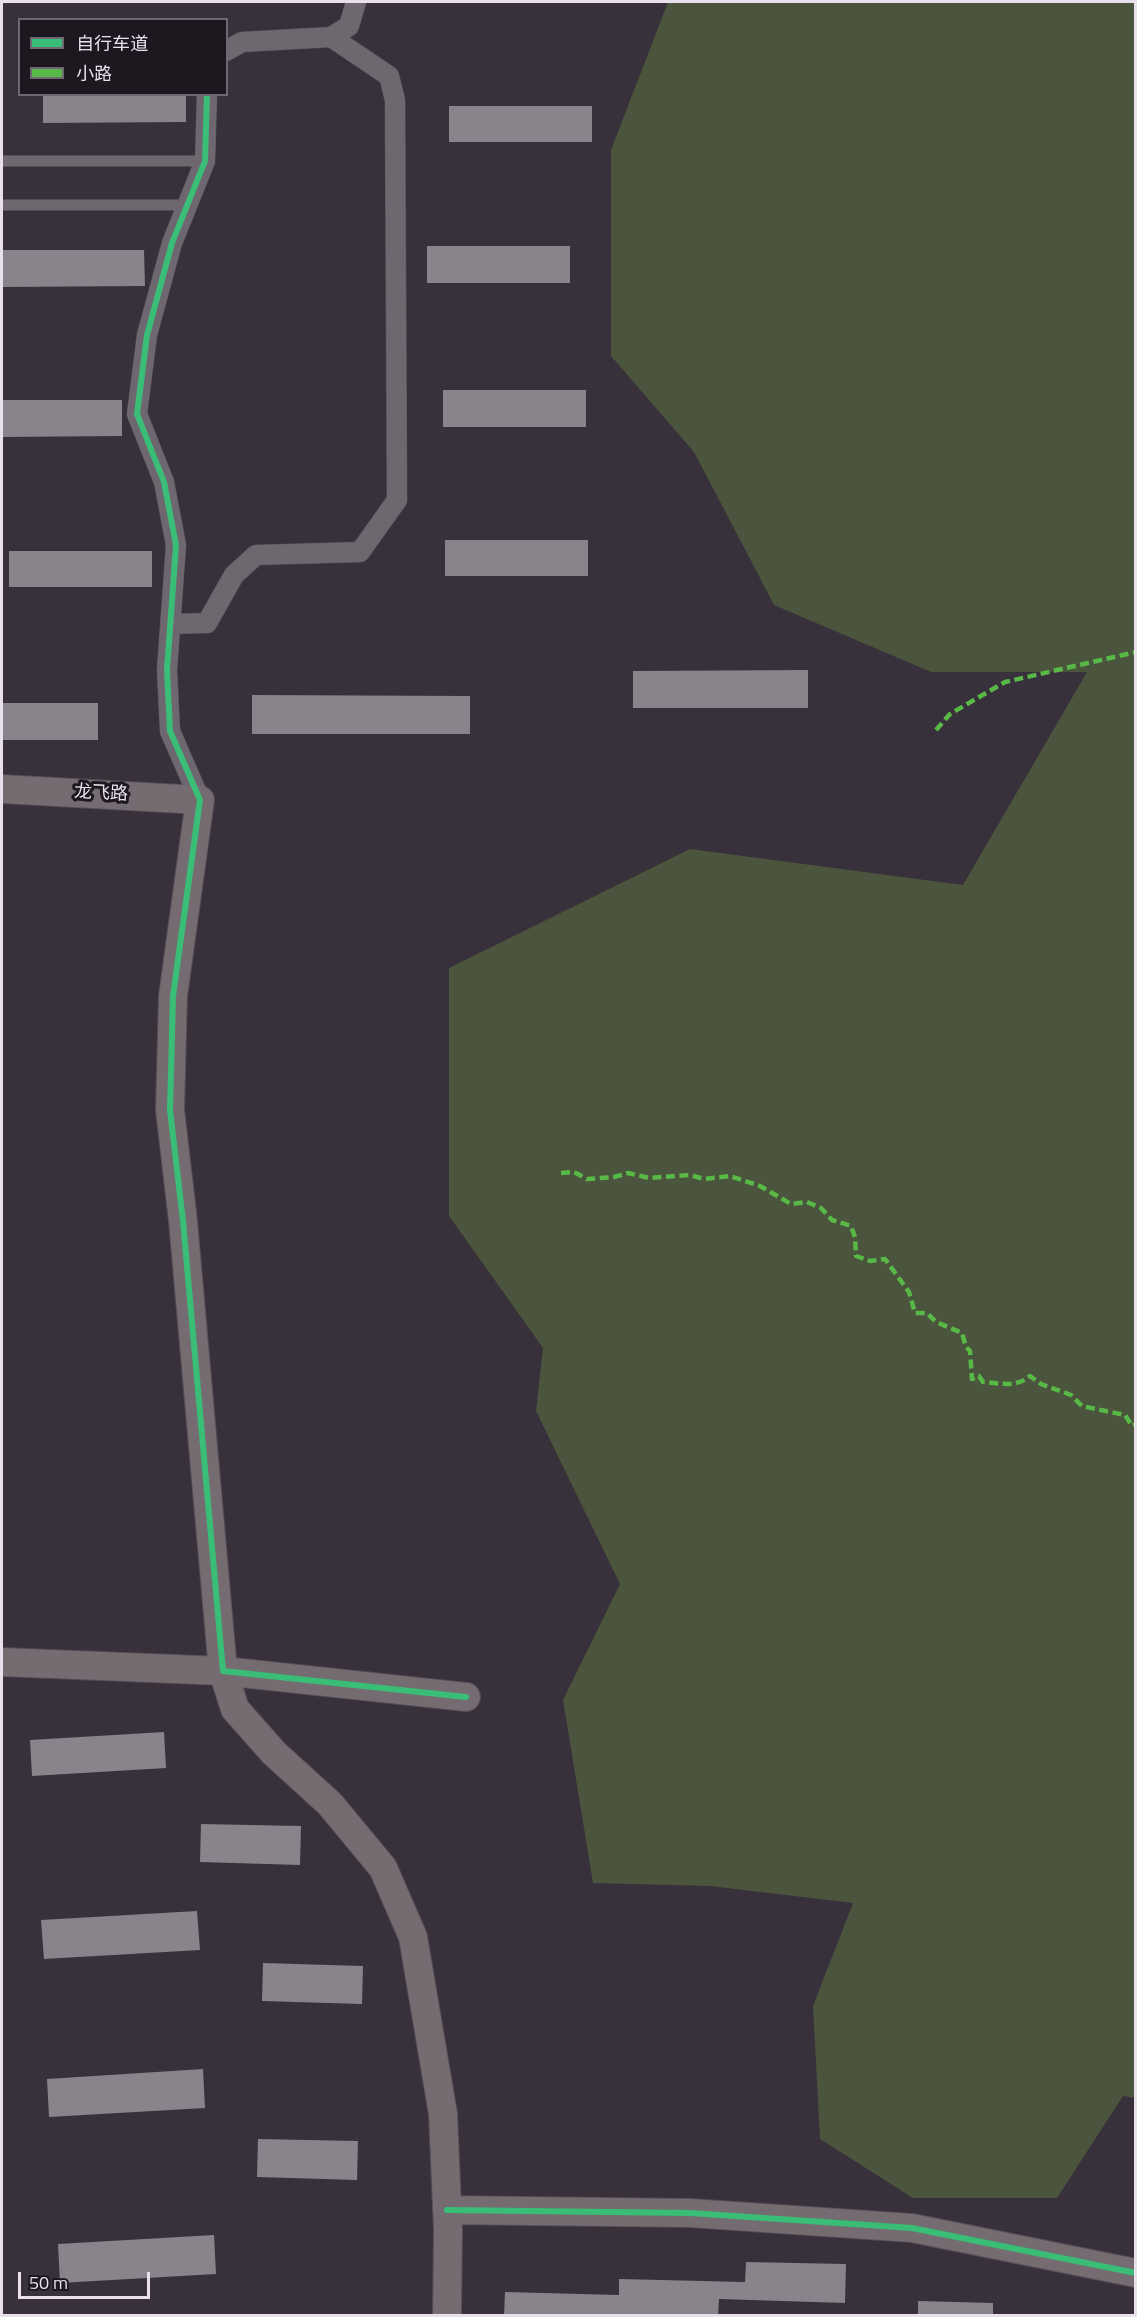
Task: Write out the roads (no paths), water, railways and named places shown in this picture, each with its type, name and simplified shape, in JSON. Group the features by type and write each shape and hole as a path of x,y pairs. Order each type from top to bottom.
{"street":[{"path":"228,50 242,42 331,38 349,26 356,2"},
{"path":"171,624 207,623 234,575 256,555 360,552 397,500 395,100 389,76 331,38"},
{"path":"207,96 206,161 171,243 147,335 137,414 164,482 176,545 167,670 170,731 201,800 173,996 170,1110 183,1221 223,1671 235,1709 274,1753 330,1803 383,1868 413,1937 443,2114 447,2210 447,2316"},
{"name":"龙飞路","path":"2,789 201,800"},
{"path":"2,1662 223,1671 466,1697"},
{"path":"447,2210 690,2213 912,2228 1136,2273"}],"lane":[{"path":"2,161 206,161"},
{"path":"2,205 188,205"}]}
